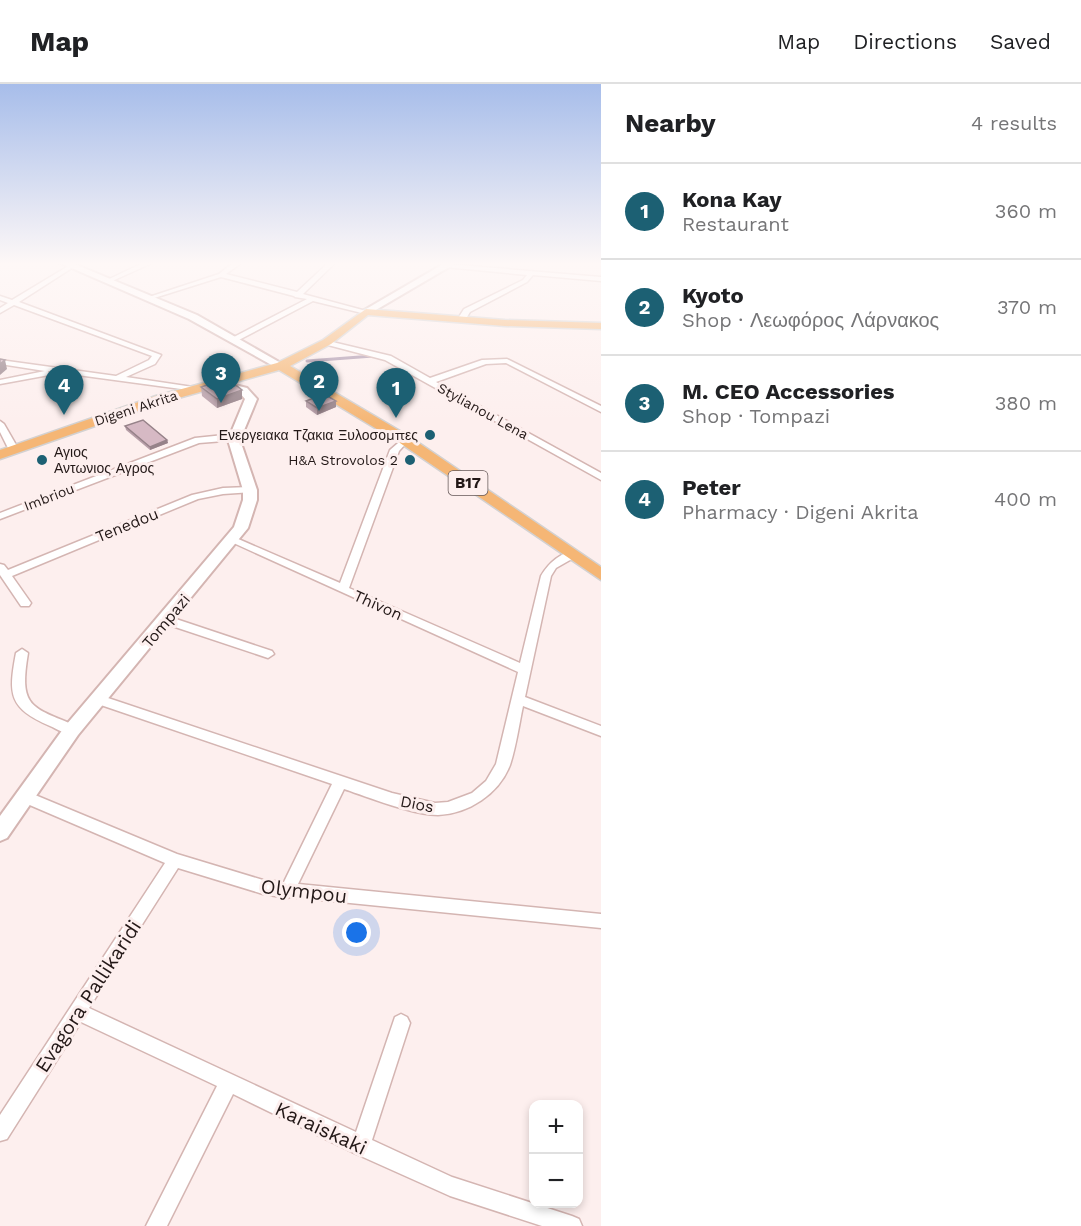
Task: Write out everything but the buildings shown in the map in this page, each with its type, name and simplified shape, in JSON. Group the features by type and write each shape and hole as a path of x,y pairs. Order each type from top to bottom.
{"main road":[{"path":"187,316 236,340 280,366"},
{"name":"Digeni Akrita","path":"0,455 160,399 215,384 244,381 327,342 360,316"},
{"path":"417,316 601,326"},
{"path":"250,490 234,440 251,402 244,381 258,362 257,354"},
{"name":"B17","path":"280,366 405,440 601,575"},
{"name":"Tompazi","path":"0,832 23,796 72,730 167,620 232,540 247,513 250,490"}],"street":[{"path":"55,316 157,355 152,362 118,378"},
{"path":"236,340 280,316"},
{"path":"461,320 464,316"},
{"name":"Stylianou Lena","path":"327,342 383,356 601,477"},
{"path":"430,381 485,362 507,361 601,409"},
{"path":"0,362 193,389"},
{"path":"0,382 56,371"},
{"path":"152,383 163,389 160,399"},
{"path":"0,424 14,450"},
{"name":"Imbriou","path":"0,516 198,440 224,438 234,440"},
{"path":"343,590 395,450 405,440"},
{"name":"Tenedou","path":"3,571 195,497 223,491 250,490"},
{"name":"Thivon","path":"232,540 525,670"},
{"name":"Dios","path":"99,700 407,804 435,809 468,802 485,792 503,765 546,576 552,567 573,554"},
{"path":"3,571 25,603"},
{"path":"167,620 268,654"},
{"path":"22,653 16,683 20,699 39,716 72,730"},
{"path":"519,700 601,731"},
{"path":"287,891 340,783"},
{"name":"Olympou","path":"23,796 175,860 241,882 287,891 601,921"},
{"name":"Evagora Pallikaridi","path":"0,1132 175,860"},
{"name":"Karaiskaki","path":"78,1012 450,1186 572,1226"},
{"path":"361,1146 401,1023"},
{"path":"156,1226 228,1084"}],"waterway":[{"path":"307,361 373,356"}],"place":[{"name":"M. CEO Accessories","path":"221,403"},
{"name":"Kyoto","path":"319,411"},
{"name":"Peter","path":"64,415"},
{"name":"Kona Kay","path":"396,418"},
{"name":"Ενεργειακα Τζακια Ξυλοσομπες","path":"430,435"},
{"name":"Αγιος Αντωνιος Αγρος","path":"42,460"},
{"name":"H&A Strovolos 2","path":"410,460"}]}
